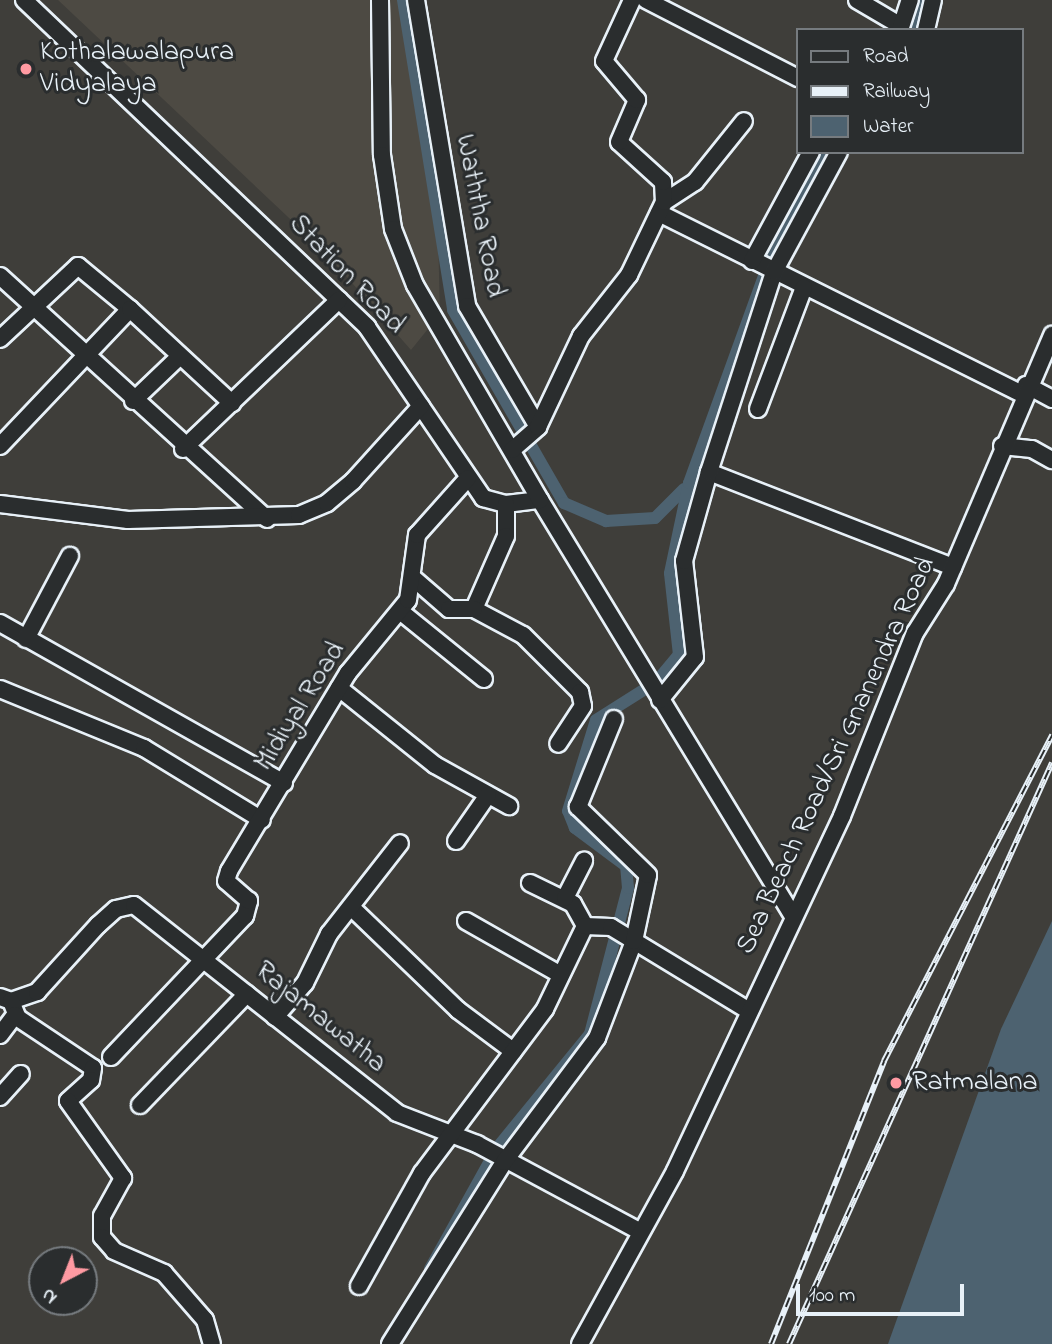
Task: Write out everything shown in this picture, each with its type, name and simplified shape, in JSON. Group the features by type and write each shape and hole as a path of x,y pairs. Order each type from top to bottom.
{"street":[{"name":"Station Road","path":"24,0 339,300 386,351 468,478 484,498 506,504"},
{"path":"380,0 382,155 393,229 415,285 526,439 540,500 794,917"},
{"name":"Waththa Road","path":"416,0 467,306 526,439"},
{"path":"526,439 581,336 629,275 661,207 663,182 619,142 637,100 604,61 632,0"},
{"path":"646,0 796,77"},
{"path":"857,0 900,28 910,0"},
{"path":"926,28 933,0"},
{"path":"661,207 695,182 744,121"},
{"path":"755,262 810,154"},
{"path":"660,700 695,657 684,561 709,472 774,272 838,154"},
{"path":"661,207 755,262 804,287 1024,390 1052,399"},
{"path":"0,340 32,306 78,266 130,309 232,403"},
{"path":"0,276 183,449 267,519"},
{"path":"758,409 804,287"},
{"path":"183,449 339,300"},
{"path":"0,446 83,354 130,309"},
{"name":"Sea Beach Road/Sri Gnanendra Road","path":"580,1344 639,1231 675,1171 794,917 888,713 915,633 953,567 1024,390 1052,335"},
{"path":"133,401 179,357"},
{"path":"0,504 128,520 267,519 327,503 421,406"},
{"path":"1002,446 1031,449 1052,460"},
{"path":"709,472 953,567"},
{"name":"Midiyal Road","path":"206,960 248,909 227,875 339,688 400,611 412,576 417,535 468,478"},
{"path":"474,609 506,536 506,504 540,500"},
{"path":"26,639 70,556"},
{"path":"412,576 450,609 474,609 523,635 580,692 583,706 558,744"},
{"path":"400,611 484,679"},
{"path":"0,623 284,783"},
{"path":"339,688 435,765 509,806"},
{"path":"0,689 144,748 262,820"},
{"path":"390,1344 503,1161 597,1038 634,941 648,875 578,807 614,719"},
{"path":"456,841 488,795"},
{"path":"275,1017 305,983 329,934 400,843"},
{"path":"565,898 584,861"},
{"path":"530,883 565,898 585,926"},
{"name":"Rajamawatha","path":"9,1004 37,992 98,925 127,904 152,914 275,1017 397,1113 482,1147 503,1161 639,1231"},
{"path":"351,907 458,1010 513,1051"},
{"path":"466,921 561,975"},
{"path":"585,926 611,927 748,1011"},
{"path":"359,1286 422,1173 513,1051 561,975 585,926"},
{"path":"111,1057 206,960"},
{"path":"140,1105 247,994"},
{"path":"0,1035 9,1004 91,1064 93,1076 68,1101 122,1178 102,1216 102,1237 114,1251 164,1273 205,1320 212,1344"},
{"path":"0,1097 21,1074"}],"shaded area":[{"path":"58,0 400,0 438,232 440,314 411,350 323,250"}],"water":[{"path":"1052,921 1052,1344 888,1344 1001,1029"}],"waterway":[{"path":"403,0 453,310 564,503 606,521 655,518 684,489"},
{"path":"918,28 926,0"},
{"path":"430,1269 497,1148 590,1034 628,888 626,866 575,828 568,811 596,720 656,682 679,655 670,573 689,483 767,268 828,154"}],"railway":[{"path":"771,1344 884,1061 1052,735"},
{"path":"789,1344 1052,763"}],"place":[{"name":"Kothalawalapura Vidyalaya","path":"26,69"},
{"name":"Ratmalana","path":"896,1083"}]}
